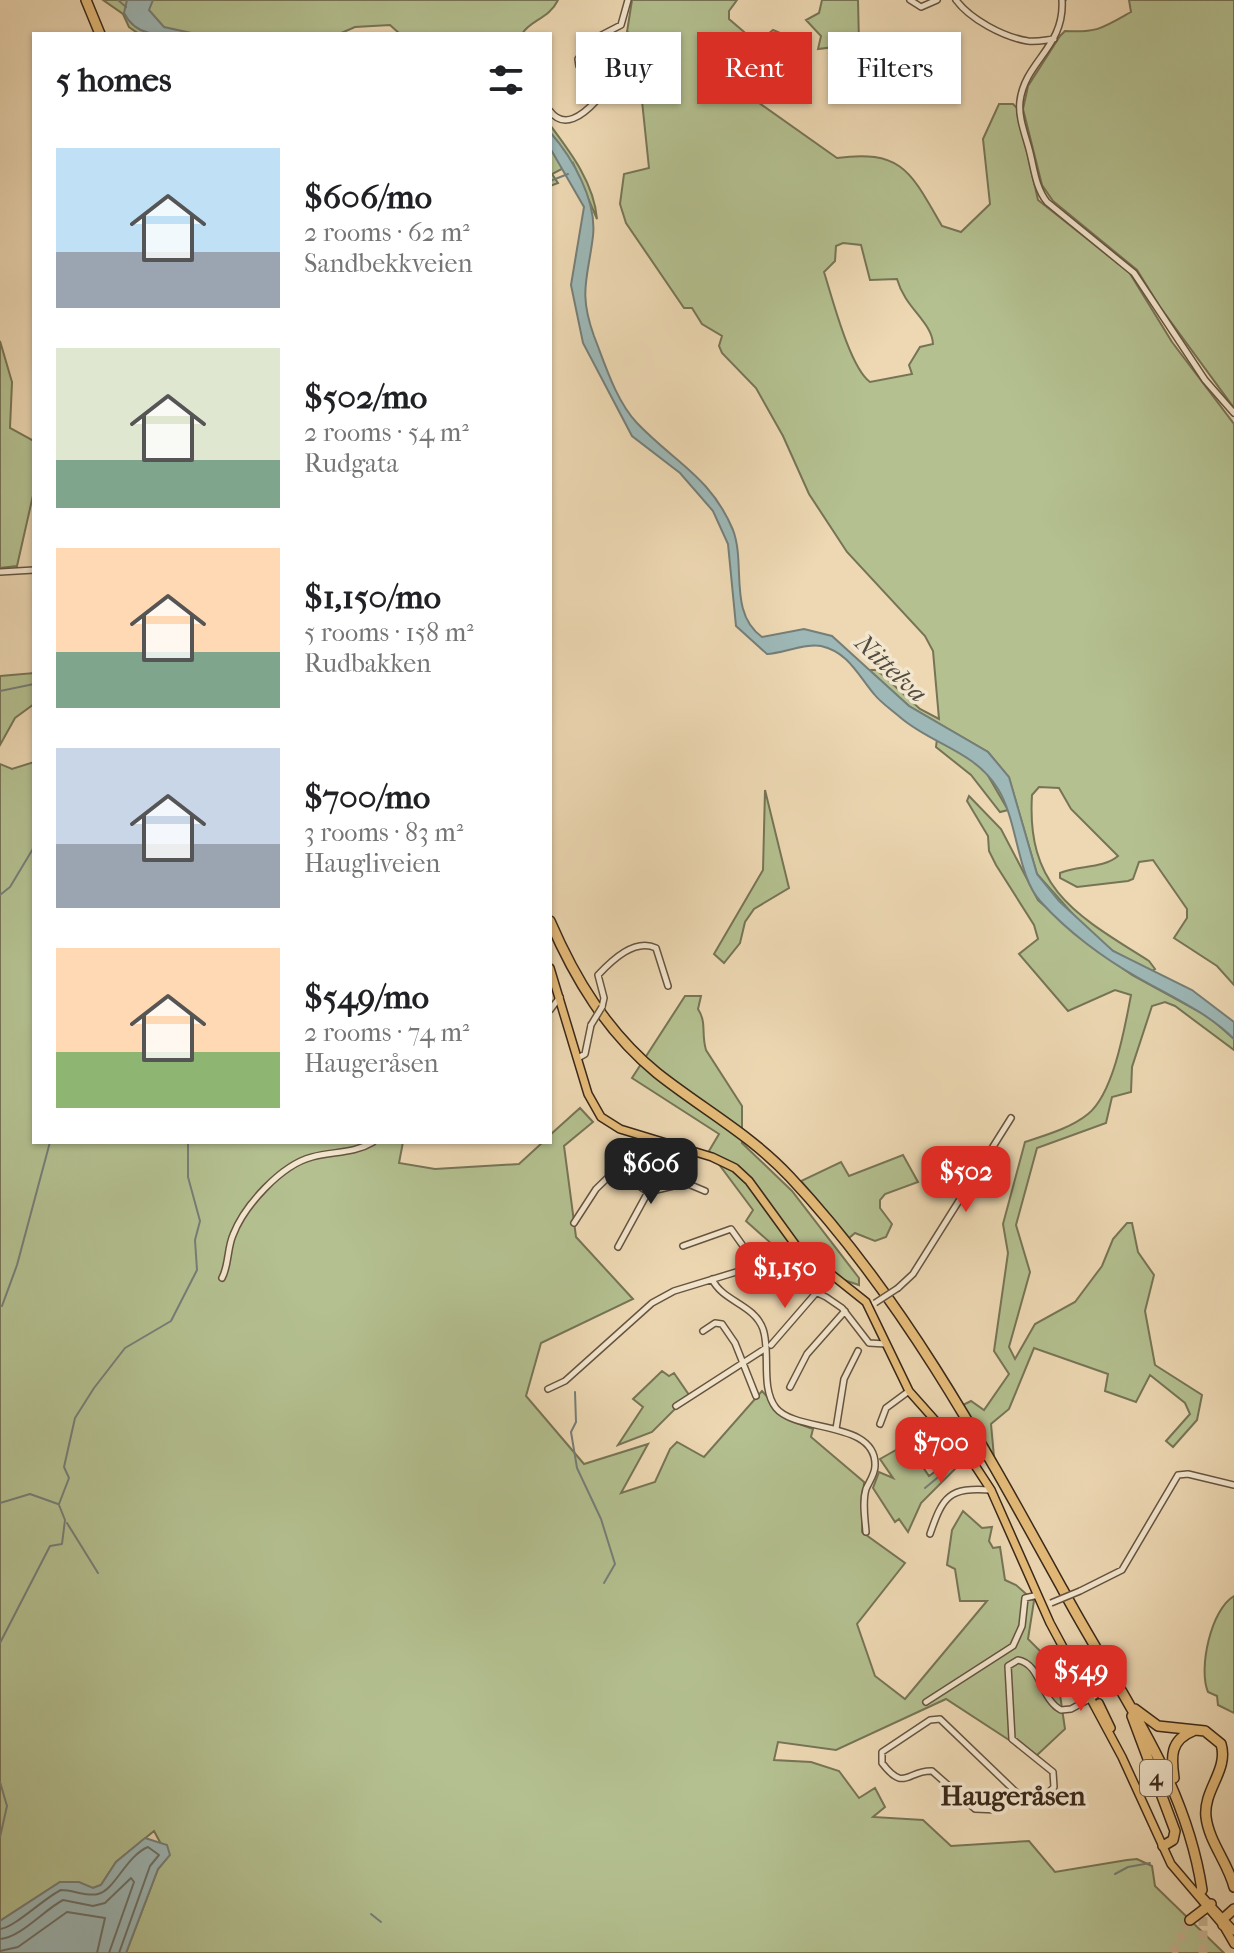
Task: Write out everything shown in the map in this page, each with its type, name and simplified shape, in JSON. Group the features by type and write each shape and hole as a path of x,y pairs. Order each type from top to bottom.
{"highway":[{"path":"86,0 99,32"},
{"name":"4","path":"552,925 582,986 617,1035 655,1071 738,1130 775,1161 853,1254 953,1400 1130,1705 1174,1788 1191,1834 1202,1890"},
{"name":"4","path":"552,935 579,988 614,1037 652,1074 763,1156 837,1239 926,1364 1062,1589"},
{"name":"4","path":"1130,1705 1161,1728 1196,1729 1210,1733 1222,1748 1223,1763 1209,1791 1206,1813 1210,1832 1234,1887"},
{"name":"4","path":"1130,1705 1175,1828 1174,1838 1163,1846"},
{"name":"4","path":"1174,1788 1173,1748 1182,1736 1196,1729"},
{"path":"1190,1920 1208,1905"}],"main road":[{"path":"552,973 591,1102 601,1117 620,1129 719,1159 739,1171 797,1247 873,1305 909,1391 974,1464 991,1490 1038,1595 1047,1604 1174,1868 1208,1905 1229,1918 1234,1931"},
{"path":"1229,1918 1234,1944"}],"street":[{"path":"552,113 560,120 568,121 593,104 600,93 600,82 579,66 578,59 590,41 621,25 628,0"},
{"path":"910,0 924,7 937,0"},
{"path":"956,0 966,14 1016,38 1031,42 1055,39"},
{"path":"1062,0 1062,20 1055,39 1027,79 1019,104 1041,193 1134,273 1205,380 1234,413"},
{"path":"0,572 32,570"},
{"path":"578,1058 585,1054 591,1025 602,1007 604,998 598,975 622,954 637,947 656,948 668,986"},
{"path":"552,1006 561,997"},
{"path":"873,1305 913,1274 1011,1118"},
{"path":"574,1223 591,1195 630,1156 656,1148 660,1141"},
{"path":"222,1278 233,1235 243,1216 277,1180 305,1160 355,1151 369,1144"},
{"path":"616,1170 648,1192 678,1188 686,1183 705,1191"},
{"path":"618,1247 647,1199 648,1192"},
{"path":"683,1246 731,1229 753,1260 755,1269"},
{"path":"548,1389 565,1381 652,1303 674,1291 755,1269 777,1274 816,1293 845,1311 869,1343 887,1344"},
{"path":"712,1279 720,1291 754,1315 764,1333 769,1347 770,1396 775,1407 797,1420 856,1436 874,1458 874,1471 866,1491 866,1532"},
{"path":"676,1406 769,1347 816,1293"},
{"path":"790,1387 807,1354 845,1311"},
{"path":"703,1331 715,1323 722,1324 744,1362 756,1396"},
{"path":"836,1429 844,1379 858,1351"},
{"path":"880,1424 886,1408 909,1391"},
{"path":"1047,1604 1122,1570 1178,1475 1188,1474 1234,1485"},
{"path":"930,1534 943,1501 964,1488 991,1490"},
{"path":"926,1702 1009,1650 1020,1635 1025,1598 1038,1595"},
{"path":"1019,1795 999,1810 975,1809 932,1771 904,1780 896,1777 882,1763 882,1752 930,1720 940,1719 1019,1795 1030,1801 1045,1798 1054,1787 1054,1777 1047,1764 1019,1747 1010,1735 1008,1666 1018,1660 1026,1662 1056,1708 1068,1710 1092,1698"}],"green space":[{"path":"103,0 558,0 550,11 524,32 398,32 390,25 355,27 344,32 136,32 129,27 123,14"},
{"path":"632,0 737,0 729,11 729,19 744,32 697,32 697,104 760,104 837,158 877,157 891,162 913,179 942,226 961,232 990,204 983,139 999,104 1013,104 1017,108 1038,200 1129,272 1172,342 1234,424 1234,985 1217,966 1174,938 1187,918 1187,909 1153,860 1139,862 1133,879 1128,881 1077,887 1060,878 1060,873 1105,863 1118,856 1071,809 1059,788 1039,787 1032,795 1032,828 1038,855 1048,877 1079,914 1149,961 1155,969 1151,972 1113,951 1087,930 1037,874 1009,778 988,752 909,706 869,670 877,670 920,709 939,719 933,651 925,636 847,552 809,494 783,436 756,388 722,353 719,346 722,336 702,324 692,308 684,308 626,223 620,204 624,174 649,168 642,104 681,104 681,32 627,32","holes":["843,243 861,245 870,280 897,279 928,329 933,344 920,347 909,365 912,374 870,382 863,374 849,348 824,272 835,261 836,246"]},
{"path":"822,0 858,0 859,32 828,32 828,48 818,49 821,36 806,20 819,13"},
{"path":"1129,0 1234,0 1234,408 1160,307 1137,270 1053,201 1042,185 1023,109 1028,86 1065,31 1085,31 1106,26 1131,12"},
{"path":"552,128 586,181 597,219 573,163 552,174"},
{"path":"0,341 12,382 10,428 32,440 32,500 17,566 0,568"},
{"path":"32,673 32,705 15,718 0,745 0,676"},
{"path":"937,739 983,767 1008,810 1000,812 971,775 936,747"},
{"path":"32,763 32,1144 403,1144 399,1163 435,1169 519,1164 541,1144 552,1144 552,1133 580,1108 593,1122 564,1146 576,1237 633,1299 541,1343 526,1396 584,1464 648,1444 621,1493 655,1482 670,1449 677,1442 704,1457 762,1391 788,1420 813,1429 811,1437 864,1482 862,1532 905,1563 857,1624 875,1676 905,1699 987,1601 960,1601 955,1569 947,1565 952,1530 963,1511 982,1528 992,1527 989,1541 993,1548 1000,1547 1005,1580 1016,1585 1034,1601 1028,1639 1056,1667 1065,1729 1035,1757 946,1699 836,1750 778,1742 774,1760 811,1762 839,1771 859,1798 875,1788 885,1807 873,1817 923,1820 951,1846 1029,1841 1055,1872 1137,1859 1152,1866 1155,1886 1224,1953 126,1953 158,1869 168,1857 154,1831 116,1862 101,1885 93,1888 60,1882 0,1921 0,764 12,769"},
{"path":"765,790 789,888 754,909 745,922 740,943 724,963 714,954 763,870"},
{"path":"969,796 1001,829 1038,900 1089,945 1132,975 1209,1017 1234,1039 1234,1050 1175,1006 1165,1002 1152,1006 1132,1067 1131,1092 1112,1097 1106,1123 1037,1148 1016,1225 1030,1272 1009,1347 1015,1359 1035,1324 1075,1302 1102,1266 1113,1239 1127,1223 1132,1223 1138,1252 1154,1275 1145,1311 1155,1365 1202,1395 1197,1420 1173,1447 1166,1441 1190,1414 1185,1403 1150,1375 1136,1402 1105,1391 1108,1374 1034,1348 1009,1409 991,1424 994,1457 961,1406 971,1401 984,1410 1009,1374 994,1351 1008,1253 1003,1224 1025,1142 1074,1123 1097,1104 1117,1058 1131,995 1115,990 1068,1011 1019,954 1038,939 1034,925 996,865 989,851 988,836 967,801"},
{"path":"685,996 701,996 698,1009 706,1050 742,1106 742,1143 792,1191 859,1278 859,1285 823,1273 811,1279 746,1221 753,1210 709,1151 719,1134 632,1078"},
{"path":"903,1155 918,1182 885,1194 880,1200 880,1208 892,1224 886,1237 875,1241 855,1233 849,1238 801,1181 841,1162 849,1176"},
{"path":"662,1371 669,1376 674,1373 689,1395 652,1432 618,1445 643,1407 633,1399"},
{"path":"919,1437 927,1451 918,1460 929,1476 956,1456 961,1463 921,1503 908,1532 899,1519 895,1522 873,1488 879,1472 893,1478 880,1459"},
{"path":"1234,1596 1234,1713 1218,1705 1217,1696 1208,1692 1205,1669 1213,1626 1226,1603"}],"water":[{"path":"127,0 153,0 149,10 164,27 187,32 146,32 130,22 124,13"},
{"name":"Nittelva","path":"552,135 574,166 591,208 593,236 586,308 607,370 617,393 637,423 703,483 724,512 737,543 741,602 752,627 762,637 804,629 832,636 909,706 988,752 1009,777 1037,874 1059,901 1113,951 1192,990 1234,1022 1234,1039 1200,1013 1099,953 1041,902 1027,878 1005,802 989,776 978,766 901,718 877,697 852,665 838,653 815,645 767,654 736,626 728,544 713,511 680,473 632,436 583,343 571,285 584,207 552,151"},
{"path":"145,1838 167,1845 170,1855 158,1869 126,1953 0,1953 0,1921 60,1882 79,1882 93,1888 101,1885 116,1862"}],"waterway":[{"path":"118,0 126,7"},
{"path":"552,180 568,174"},
{"path":"0,691 32,684"},
{"path":"0,895 10,887 32,850"},
{"path":"2,1306 17,1265 49,1144"},
{"path":"59,1504 69,1478 64,1467 75,1418 125,1348 171,1321 197,1270 195,1240 200,1221 188,1177 188,1144"},
{"path":"575,1392 576,1422 571,1432 577,1468 601,1519 615,1564 604,1583"},
{"path":"925,1488 960,1459"},
{"path":"0,1503 30,1494 58,1504"},
{"path":"0,1643 50,1546 62,1544 65,1520 59,1505"},
{"path":"67,1523 98,1573"},
{"path":"0,1782 7,1806 0,1837"},
{"path":"1115,1874 1128,1867 1150,1863"},
{"path":"371,1914 381,1922"}],"tunnel":[{"path":"1203,1904 1203,1953"},
{"path":"1173,1953 1190,1920"}],"district":[{"name":"Haugeråsen","path":"1013,1795"}]}
